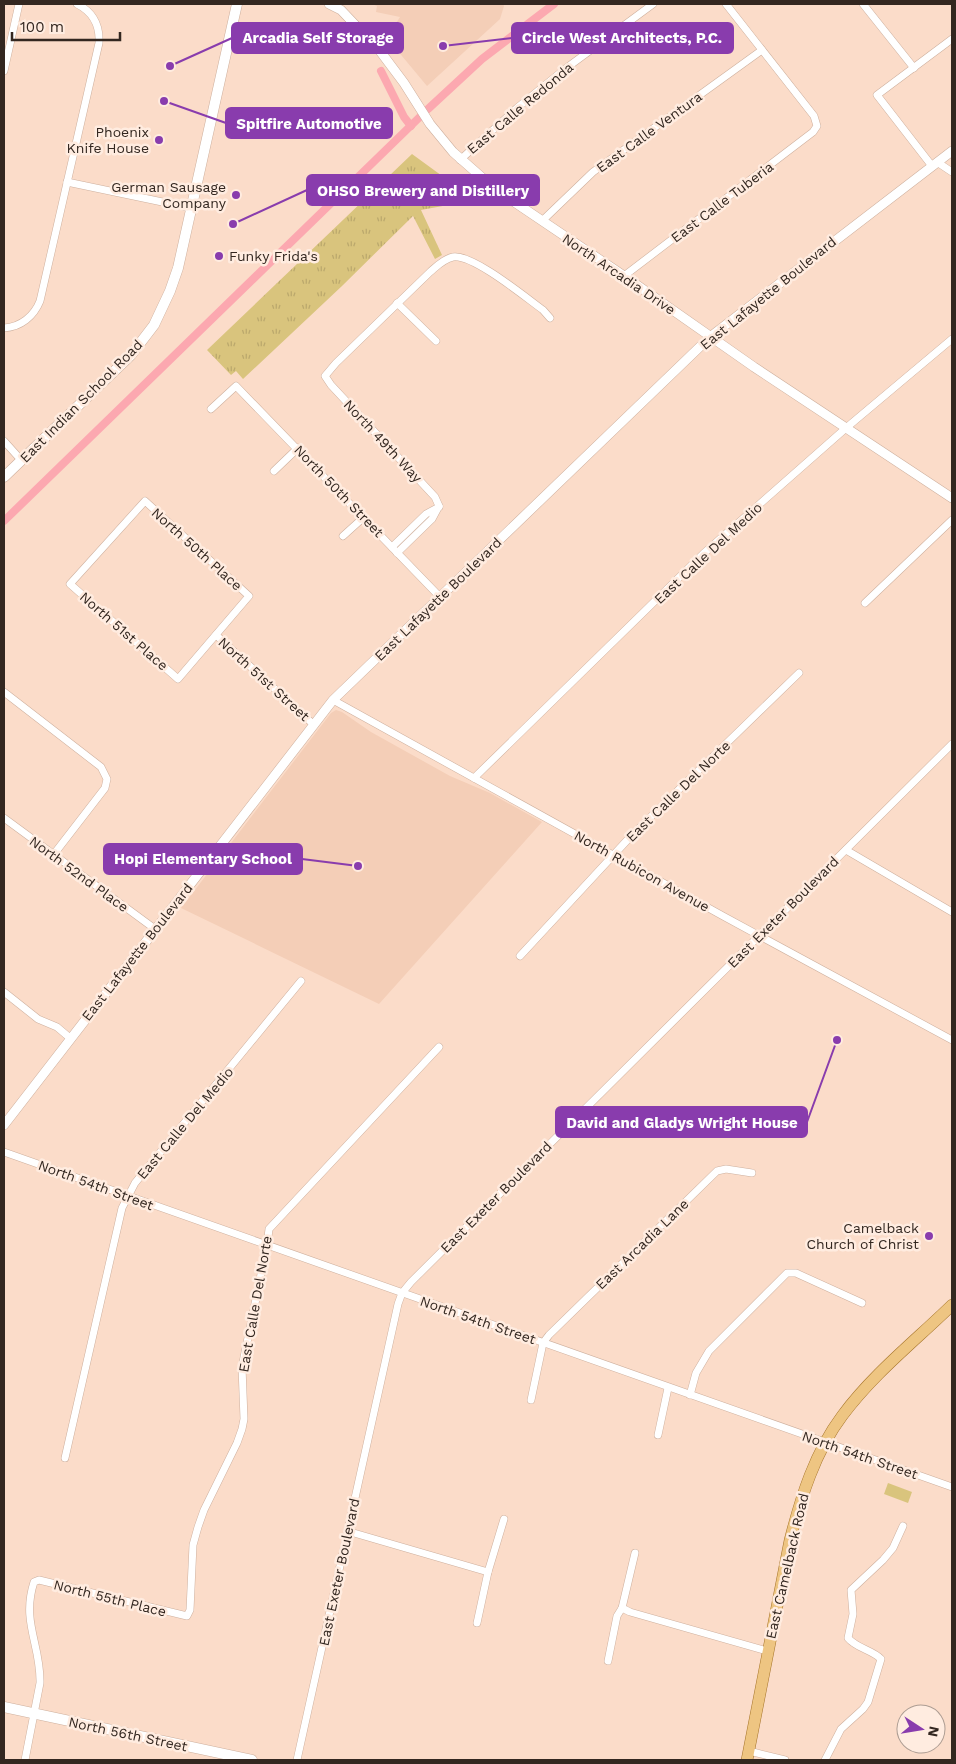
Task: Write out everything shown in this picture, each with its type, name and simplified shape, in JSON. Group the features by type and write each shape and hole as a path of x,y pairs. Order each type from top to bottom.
{"main road":[{"name":"East Indian School Road","path":"4,477 131,355 154,325 170,291 178,268 236,5"},
{"name":"East Camelback Road","path":"748,1756 767,1651 794,1527 808,1482 825,1443 841,1417 865,1388 952,1305"},
{"name":"North 56th Street","path":"4,1706 252,1760"}],"street":[{"path":"4,71 19,4"},
{"path":"4,328 27,320 40,301 99,43 100,32 96,21 77,4"},
{"name":"North Arcadia Drive","path":"329,4 338,7 380,51 398,74 428,121 460,160 495,189 710,337 952,498"},
{"name":"East Calle Redonda","path":"460,160 517,108 565,69 653,4"},
{"path":"726,4 762,50"},
{"path":"863,4 914,68"},
{"path":"952,39 877,95 935,164 952,172"},
{"name":"East Calle Tuberia","path":"624,276 813,132 817,126 814,116 762,50"},
{"name":"East Calle Ventura","path":"542,221 593,172 762,50"},
{"name":"East Lafayette Boulevard","path":"4,1124 333,700 710,337 952,151"},
{"path":"67,182 191,208"},
{"path":"436,340 397,303 443,261 452,257 464,258 479,265 543,310 550,318"},
{"name":"North 49th Way","path":"394,550 415,530 432,519 439,506 435,497 330,385 325,376 336,362 397,303"},
{"name":"East Calle Del Medio","path":"474,778 703,554 846,428 952,339"},
{"name":"North 50th Street","path":"211,409 236,386 440,597"},
{"path":"4,441 22,461"},
{"path":"274,471 298,448"},
{"name":"North 50th Place","path":"70,584 145,501 250,596 216,635"},
{"path":"343,536 364,517"},
{"path":"866,603 952,520"},
{"name":"North 51st Place","path":"70,584 178,679 216,635"},
{"name":"North 51st Street","path":"216,635 314,724"},
{"name":"East Calle Del Norte","path":"520,956 614,854 799,673"},
{"path":"4,692 101,767 107,779 105,788 54,854"},
{"name":"North Rubicon Avenue","path":"333,700 952,1040"},
{"name":"East Exeter Boulevard","path":"297,1760 398,1304 402,1294 424,1268 952,744"},
{"name":"North 52nd Place","path":"4,818 154,929"},
{"path":"846,850 952,912"},
{"name":"East Calle Del Medio","path":"65,1458 122,1208 127,1196 135,1183 301,981"},
{"path":"4,992 38,1018 57,1027 70,1038"},
{"name":"East Calle Del Norte","path":"187,1616 190,1610 193,1545 198,1527 242,1429 244,1419 242,1367 269,1229 439,1047"},
{"name":"North 54th Street","path":"4,1152 952,1487"},
{"name":"East Arcadia Lane","path":"543,1343 717,1171 726,1169 752,1173"},
{"path":"690,1395 699,1366 708,1352 790,1272 862,1303"},
{"path":"531,1400 543,1343"},
{"path":"658,1435 668,1388"},
{"path":"477,1623 488,1572 504,1519"},
{"path":"825,1760 841,1729 868,1702 882,1659 876,1654 852,1643 848,1638 853,1614 851,1590 893,1548 903,1526"},
{"path":"347,1531 488,1572"},
{"path":"608,1661 617,1616 622,1608 635,1553"},
{"name":"North 55th Place","path":"34,1713 40,1683 40,1671 29,1620 29,1602 34,1582 38,1580 187,1616"},
{"path":"622,1608 630,1612 767,1651"},
{"path":"25,1760 34,1713"},
{"path":"748,1756 785,1760"}],"shaded area":[{"path":"372,4 503,4 504,6 500,19 427,86 387,38 400,17 376,12 377,6"},
{"path":"336,710 371,732 450,776 490,793 542,822 379,1004 181,908 331,713"}],"green space":[{"path":"412,154 471,197 470,201 421,210 442,255 435,259 413,216 243,379 236,371 231,375 207,350"},
{"path":"888,1483 912,1492 908,1503 884,1494"}],"waterway":[{"path":"4,521 428,109 482,59 554,4"},
{"path":"381,71 404,117 411,126"}],"place":[{"name":"Circle West Architects, P.C.","path":"443,46"},
{"name":"Arcadia Self Storage","path":"170,66"},
{"name":"Spitfire Automotive","path":"164,101"},
{"name":"Phoenix Knife House","path":"159,140"},
{"name":"German Sausage Company","path":"236,195"},
{"name":"OHSO Brewery and Distillery","path":"233,224"},
{"name":"Funky Frida's","path":"219,256"},
{"name":"Hopi Elementary School","path":"358,866"},
{"name":"David and Gladys Wright House","path":"837,1040"},
{"name":"Camelback Church of Christ","path":"929,1236"}]}
